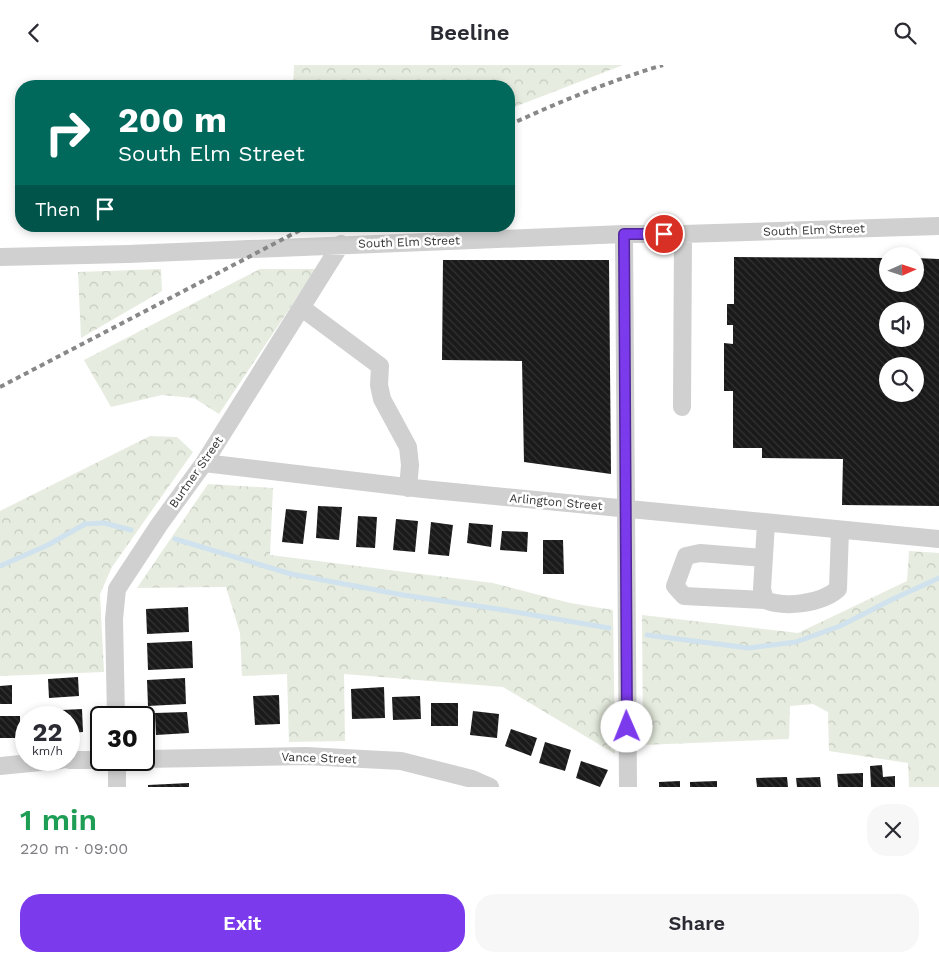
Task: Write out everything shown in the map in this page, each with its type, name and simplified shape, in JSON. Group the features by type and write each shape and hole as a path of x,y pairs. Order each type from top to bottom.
{"street":[{"name":"South Elm Street","path":"0,257 128,254 624,234 939,227"},
{"path":"624,234 628,787"},
{"path":"682,407 683,234"},
{"name":"Burtner Street","path":"116,706 114,619 117,589 159,525 204,463 341,245"},
{"path":"302,308 380,366 379,385 382,399 408,447 410,465 408,488"},
{"name":"Arlington Street","path":"204,463 408,488 939,539"},
{"path":"765,600 762,589 766,523"},
{"path":"764,558 700,553 686,556 675,585 684,595 765,600 774,603 812,601 832,594 838,589 840,530"},
{"name":"Vance Street","path":"155,759 306,756 401,761 472,779 490,787"},
{"path":"0,767 15,765"},
{"path":"117,771 117,787"}],"green space":[{"path":"294,65 623,65 515,107 515,80 293,80"},
{"path":"161,269 162,291 81,338 78,272"},
{"path":"260,269 316,269 219,414 194,398 162,395 111,407 84,360"},
{"path":"150,436 177,437 193,452 112,567 100,594 104,672 0,676 0,511"},
{"path":"208,484 273,488 270,555 493,583 570,603 613,610 615,754 503,687 344,674 345,741 289,742 287,674 242,676 240,633 226,587 137,588"},
{"path":"909,551 939,553 939,787 909,787 908,763 829,751 828,712 813,704 790,706 789,739 643,745 642,615 798,633 907,581"}],"building":[{"path":"734,257 879,258 879,293 924,293 924,258 939,259 939,506 842,505 843,459 762,458 762,448 733,448 733,391 724,391 724,343 733,344 733,325 727,325 727,304 734,304"},
{"path":"443,260 609,260 611,474 524,462 522,361 442,360"},
{"path":"318,506 342,507 339,540 316,538"},
{"path":"286,509 307,511 303,544 282,542"},
{"path":"358,516 377,517 375,548 356,547"},
{"path":"396,519 418,521 415,552 393,550"},
{"path":"431,522 453,525 449,556 428,554"},
{"path":"469,523 493,525 491,547 467,543"},
{"path":"502,531 528,532 527,552 500,550"},
{"path":"543,540 563,540 564,574 543,574"},
{"path":"188,607 189,632 147,634 146,609"},
{"path":"192,641 193,668 148,670 147,643"},
{"path":"78,677 79,696 49,698 48,679"},
{"path":"185,678 186,704 148,706 147,680"},
{"path":"12,685 12,704 0,704 0,686"},
{"path":"384,687 385,718 352,719 351,689"},
{"path":"279,695 280,724 255,725 253,696"},
{"path":"420,696 421,719 393,720 392,697"},
{"path":"431,703 458,703 458,726 431,726"},
{"path":"80,709 82,709 83,732 80,732"},
{"path":"473,711 499,714 497,738 470,735"},
{"path":"187,712 189,733 156,735 155,713"},
{"path":"0,716 15,716 15,738 0,738"},
{"path":"511,729 537,738 531,756 505,746"},
{"path":"545,742 571,750 565,771 539,763"},
{"path":"581,761 608,770 600,787 576,778"},
{"path":"882,765 883,777 895,776 895,787 871,787 870,766"},
{"path":"863,773 863,787 838,787 837,774"},
{"path":"787,777 788,787 757,787 756,778"},
{"path":"820,777 821,787 797,787 796,778"},
{"path":"680,781 680,787 659,787 659,782"},
{"path":"717,781 717,787 690,787 690,782"},
{"path":"189,783 189,787 148,787 148,785"}],"waterway":[{"path":"0,566 48,545 85,524 104,523 131,530"},
{"path":"175,539 291,574 403,595 609,628"},
{"path":"647,635 749,648 796,642 840,626 939,578"}],"railway":[{"path":"515,122 585,92 663,65"},
{"path":"0,387 297,232"}],"route":[{"path":"627,727 624,234 664,234"}]}
